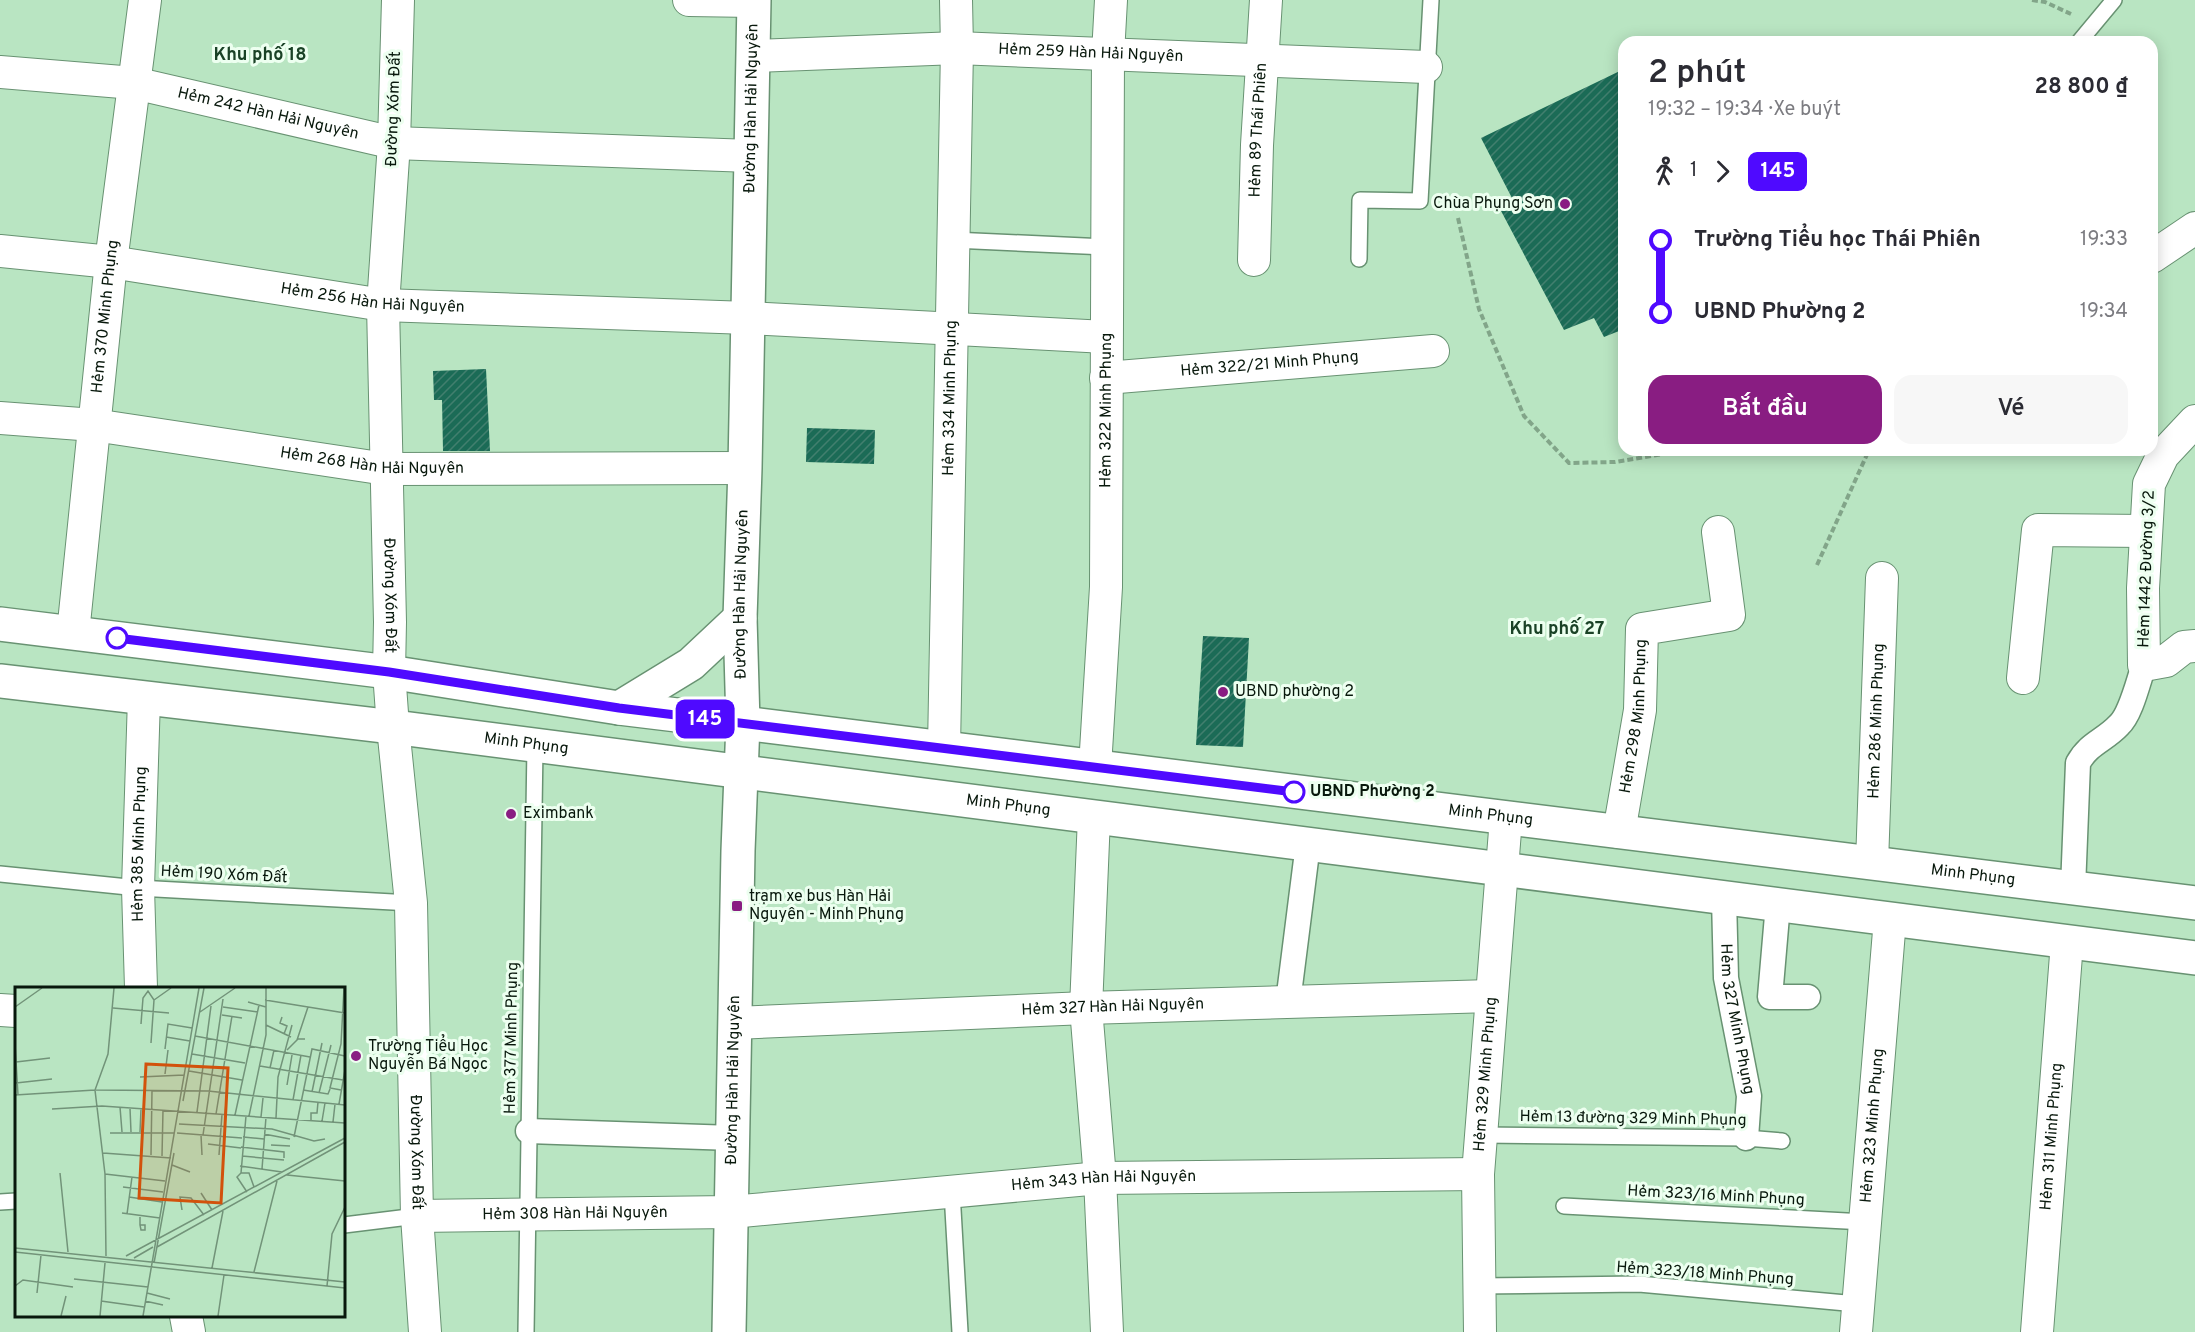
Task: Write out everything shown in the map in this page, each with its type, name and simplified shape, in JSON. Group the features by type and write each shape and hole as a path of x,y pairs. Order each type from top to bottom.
{"main road":[{"name":"Đường Hàn Hải Nguyên","path":"729,1332 743,723 740,618 754,0"},
{"path":"619,708 691,664 740,618"},
{"name":"Minh Phụng","path":"0,624 389,672 619,708 2195,903"},
{"name":"Minh Phụng","path":"0,681 393,727 2195,958"}],"street":[{"name":"Hẻm 370 Minh Phụng","path":"73,633 111,262 145,0"},
{"name":"Đường Xóm Đất","path":"398,0 394,143 383,305 390,622 389,672 411,903 417,1216 425,1332"},
{"path":"688,0 754,0"},
{"name":"Hẻm 334 Minh Phụng","path":"944,748 956,0"},
{"name":"Hẻm 322 Minh Phụng","path":"1095,767 1106,587 1106,247 1108,54 1111,0"},
{"name":"Hẻm 89 Thái Phiên","path":"1254,260 1266,0"},
{"name":"Hẻm 259 Hàn Hải Nguyên","path":"753,56 957,48 1426,67"},
{"name":"Hẻm 242 Hàn Hải Nguyên","path":"0,72 134,83 394,143 751,156"},
{"path":"2158,253 2195,228"},
{"name":"Hẻm 256 Hàn Hải Nguyên","path":"0,251 111,262 383,305 748,318 1106,337"},
{"name":"Hẻm 322/21 Minh Phụng","path":"1106,378 1433,351"},
{"name":"Hẻm 268 Hàn Hải Nguyên","path":"0,418 94,425 386,469 745,468"},
{"name":"Hẻm 1442 Đường 3/2","path":"2192,428 2163,455 2149,484 2143,588 2144,665 2166,661 2184,647 2195,646"},
{"path":"2023,678 2038,530 2146,531"},
{"name":"Hẻm 298 Minh Phụng","path":"1619,832 1640,710 1642,628 1729,615 1718,532"},
{"name":"Hẻm 286 Minh Phụng","path":"1872,863 1882,578"},
{"path":"2073,888 2078,763 2085,751 2120,724 2144,665"},
{"name":"Hẻm 385 Minh Phụng","path":"141,987 138,888 144,698"},
{"path":"1094,817 1086,1008 1100,1178 1107,1332"},
{"name":"Hẻm 329 Minh Phụng","path":"1480,1332 1479,1174 1506,818"},
{"path":"1288,1002 1308,844"},
{"name":"Hẻm 327 Minh Phụng","path":"1724,897 1726,978 1749,1096 1746,1138"},
{"path":"1778,904 1770,997 1808,997"},
{"name":"Hẻm 323 Minh Phụng","path":"1856,1318 1890,919"},
{"name":"Hẻm 311 Minh Phụng","path":"2037,1332 2067,942"},
{"name":"Hẻm 327 Hàn Hải Nguyên","path":"735,1023 1086,1008 1491,996"},
{"path":"0,1010 15,1011"},
{"path":"528,1131 733,1138"},
{"name":"Hẻm 343 Hàn Hải Nguyên","path":"731,1212 1100,1178 1479,1174"},
{"name":"Hẻm 308 Hàn Hải Nguyên","path":"417,1216 731,1212"},
{"path":"186,1317 189,1332"}],"lane":[{"path":"1359,259 1360,200 1420,201 1431,0"},
{"path":"2084,36 2115,0"},
{"path":"953,240 1106,247"},
{"name":"Hẻm 377 Minh Phụng","path":"526,1332 535,746"},
{"name":"Hẻm 190 Xóm Đất","path":"0,874 138,888 411,903"},
{"name":"Hẻm 13 đường 329 Minh Phụng","path":"1483,1135 1746,1138 1782,1141"},
{"path":"952,1192 960,1332"},
{"path":"0,1202 15,1201"},
{"name":"Hẻm 323/16 Minh Phụng","path":"1564,1206 1865,1222"},
{"path":"345,1225 417,1216"},
{"name":"Hẻm 323/18 Minh Phụng","path":"1478,1287 1639,1284 1856,1318"}],"path":[{"path":"2032,0 2045,2 2094,23"},
{"path":"1458,218 1479,309 1524,416 1569,463 1615,462 1650,456"},
{"path":"1817,565 1866,456"}],"building":[{"name":"Chùa Phụng Sơn","path":"1618,72 1618,331 1604,337 1594,318 1564,330 1500,209 1513,200 1481,138"},
{"path":"486,369 490,451 443,451 442,400 434,400 433,371"},
{"path":"807,428 875,430 874,464 806,462"},
{"name":"UBND phường 2","path":"1203,636 1249,638 1243,747 1196,745"}],"bus line":[{"name":"145","path":"117,638 389,672 619,708 1294,792"}],"place":[{"name":"Chùa Phụng Sơn","path":"1565,204"},
{"name":"UBND phường 2","path":"1223,692"},
{"name":"UBND Phường 2","path":"1294,792"},
{"name":"Eximbank","path":"511,814"},
{"name":"trạm xe bus Hàn Hải Nguyên - Minh Phụng","path":"737,906"},
{"name":"Trường Tiểu Học Nguyễn Bá Ngọc","path":"356,1056"}],"district":[{"name":"Khu phố 18","path":"260,55"},
{"name":"Khu phố 27","path":"1557,629"}]}
